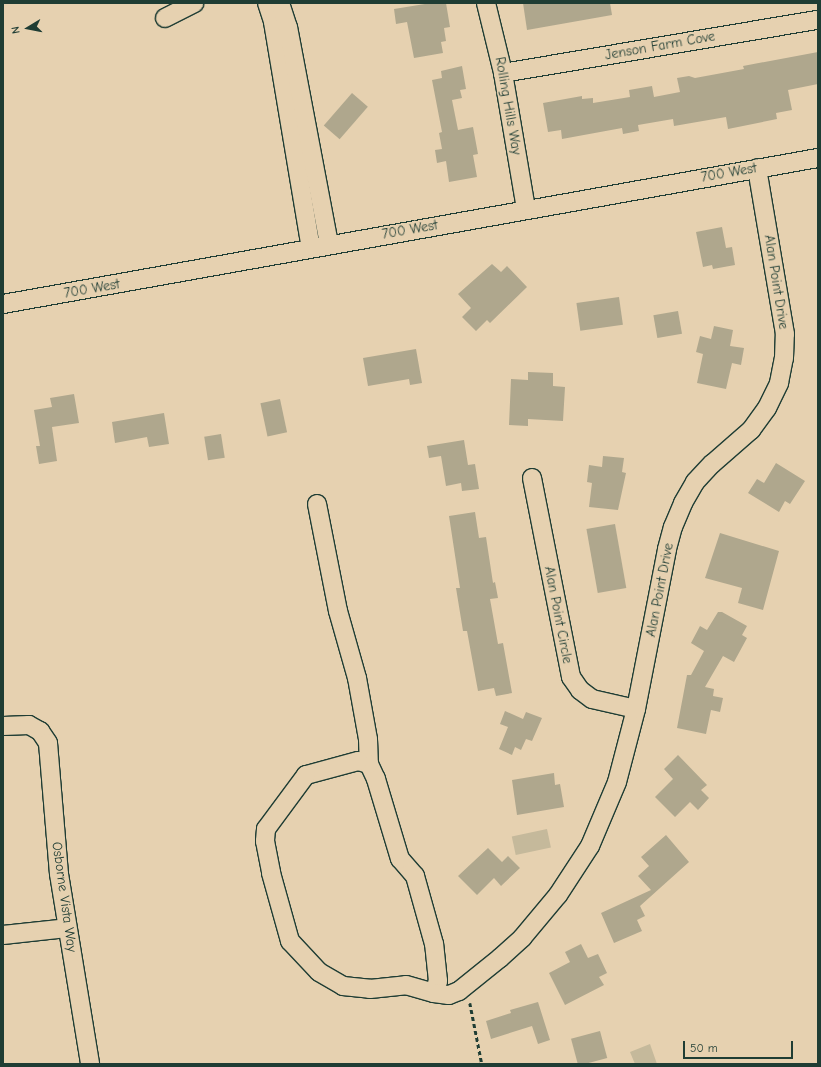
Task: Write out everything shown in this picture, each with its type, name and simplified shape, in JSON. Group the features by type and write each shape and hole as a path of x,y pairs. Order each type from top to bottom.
{"street":[{"path":"165,18 194,3"},
{"path":"267,3 273,22 311,248"},
{"path":"280,3 288,27 329,244"},
{"name":"Rolling Hills Way","path":"486,3 503,73 526,209"},
{"name":"Jenson Farm Cove","path":"503,73 818,20"},
{"name":"700 West","path":"3,304 329,244 818,158"},
{"name":"Alan Point Drive","path":"464,993 522,938 558,895 579,864 613,793 636,709 667,549 673,527 683,503 695,482 712,464 751,430 767,408 779,383 784,358 785,334 757,168"},
{"name":"Alan Point Circle","path":"532,478 571,677 580,690 592,698 636,709"},
{"path":"316,504 338,611 357,678 368,739 369,764 376,779 400,859 415,876 434,944 438,981 434,992"},
{"name":"Osborne Vista Way","path":"3,726 22,724 40,731 50,750 55,832 67,928 90,1064"},
{"path":"369,764 358,761 306,775 266,829 265,841 271,872 290,941 319,972 344,986 370,989 406,985 449,995 464,993"},
{"path":"3,935 67,928"}],"path":[{"path":"464,993 482,1064"}],"shaded area":[{"path":"547,829 551,848 516,855 512,836"},
{"path":"650,1044 657,1064 635,1064 630,1052"}],"building":[{"path":"431,3 446,3 450,27 444,28 446,41 441,42 443,53 414,58 407,22 396,24 394,9"},
{"path":"523,3 610,3 612,15 527,30"},
{"path":"818,52 818,84 788,90 792,110 776,113 777,119 728,129 726,117 674,126 673,119 638,125 639,131 623,134 622,128 562,139 561,130 548,132 543,103 582,96 582,99 593,98 593,103 630,97 629,90 652,86 654,97 680,92 677,78 689,76 695,78 744,69 743,66"},
{"path":"462,66 466,89 460,90 462,98 452,100 458,130 473,127 478,154 473,155 477,177 449,182 446,161 437,163 435,150 442,149 439,133 442,132 432,80 442,78 441,71"},
{"path":"352,93 368,107 340,139 324,125"},
{"path":"722,227 726,248 732,247 735,265 713,269 712,265 703,267 696,232"},
{"path":"492,264 501,272 507,266 527,287 490,323 487,320 476,331 462,317 471,308 458,294"},
{"path":"619,297 623,325 580,331 576,303"},
{"path":"678,311 682,334 657,338 653,315"},
{"path":"714,326 733,330 730,346 744,348 741,365 732,363 726,389 697,383 703,354 696,352 700,336 711,339"},
{"path":"416,349 422,383 410,385 409,379 368,386 363,358"},
{"path":"528,372 553,373 553,386 565,387 563,421 528,419 528,426 509,425 511,379 528,380"},
{"path":"74,394 79,423 52,427 57,461 39,464 36,446 40,446 34,410 52,407 50,398"},
{"path":"280,399 287,432 268,436 260,403"},
{"path":"164,413 169,444 149,447 147,437 115,443 112,422"},
{"path":"221,434 225,458 208,460 204,437"},
{"path":"464,440 468,465 475,464 479,489 462,491 461,483 446,486 441,456 429,458 427,446"},
{"path":"603,456 624,458 622,472 626,473 618,510 589,507 592,483 587,482 589,465 602,467"},
{"path":"776,463 805,481 790,504 785,501 779,512 748,493 757,479 764,483"},
{"path":"475,512 479,538 486,537 493,583 495,582 498,598 490,599 498,644 503,643 512,693 496,696 494,688 478,691 467,631 463,631 456,588 460,588 449,516"},
{"path":"615,524 626,588 598,593 586,529"},
{"path":"720,533 779,551 763,610 738,603 742,588 705,578"},
{"path":"718,612 722,612 747,626 742,635 747,638 734,662 723,656 705,687 714,689 713,696 723,698 720,712 711,710 706,734 677,728 687,675 691,675 704,651 691,643 700,626 707,630"},
{"path":"505,711 523,719 526,712 542,718 532,741 526,739 521,750 515,747 512,755 499,749 508,727 500,724"},
{"path":"678,755 707,785 701,790 709,798 698,810 690,802 675,817 655,797 673,779 664,769"},
{"path":"554,773 555,785 560,784 564,807 517,815 512,780"},
{"path":"666,835 689,862 640,906 645,916 637,920 642,931 614,943 601,913 651,890 638,876 649,866 641,857"},
{"path":"488,848 502,862 508,856 520,868 501,886 494,878 477,895 458,876"},
{"path":"581,944 588,958 598,954 607,973 599,977 604,985 565,1005 549,973 570,962 565,952"},
{"path":"538,1002 550,1040 538,1044 532,1026 491,1039 486,1021 511,1013 510,1010"},
{"path":"600,1031 607,1058 585,1064 578,1064 571,1039"}]}
